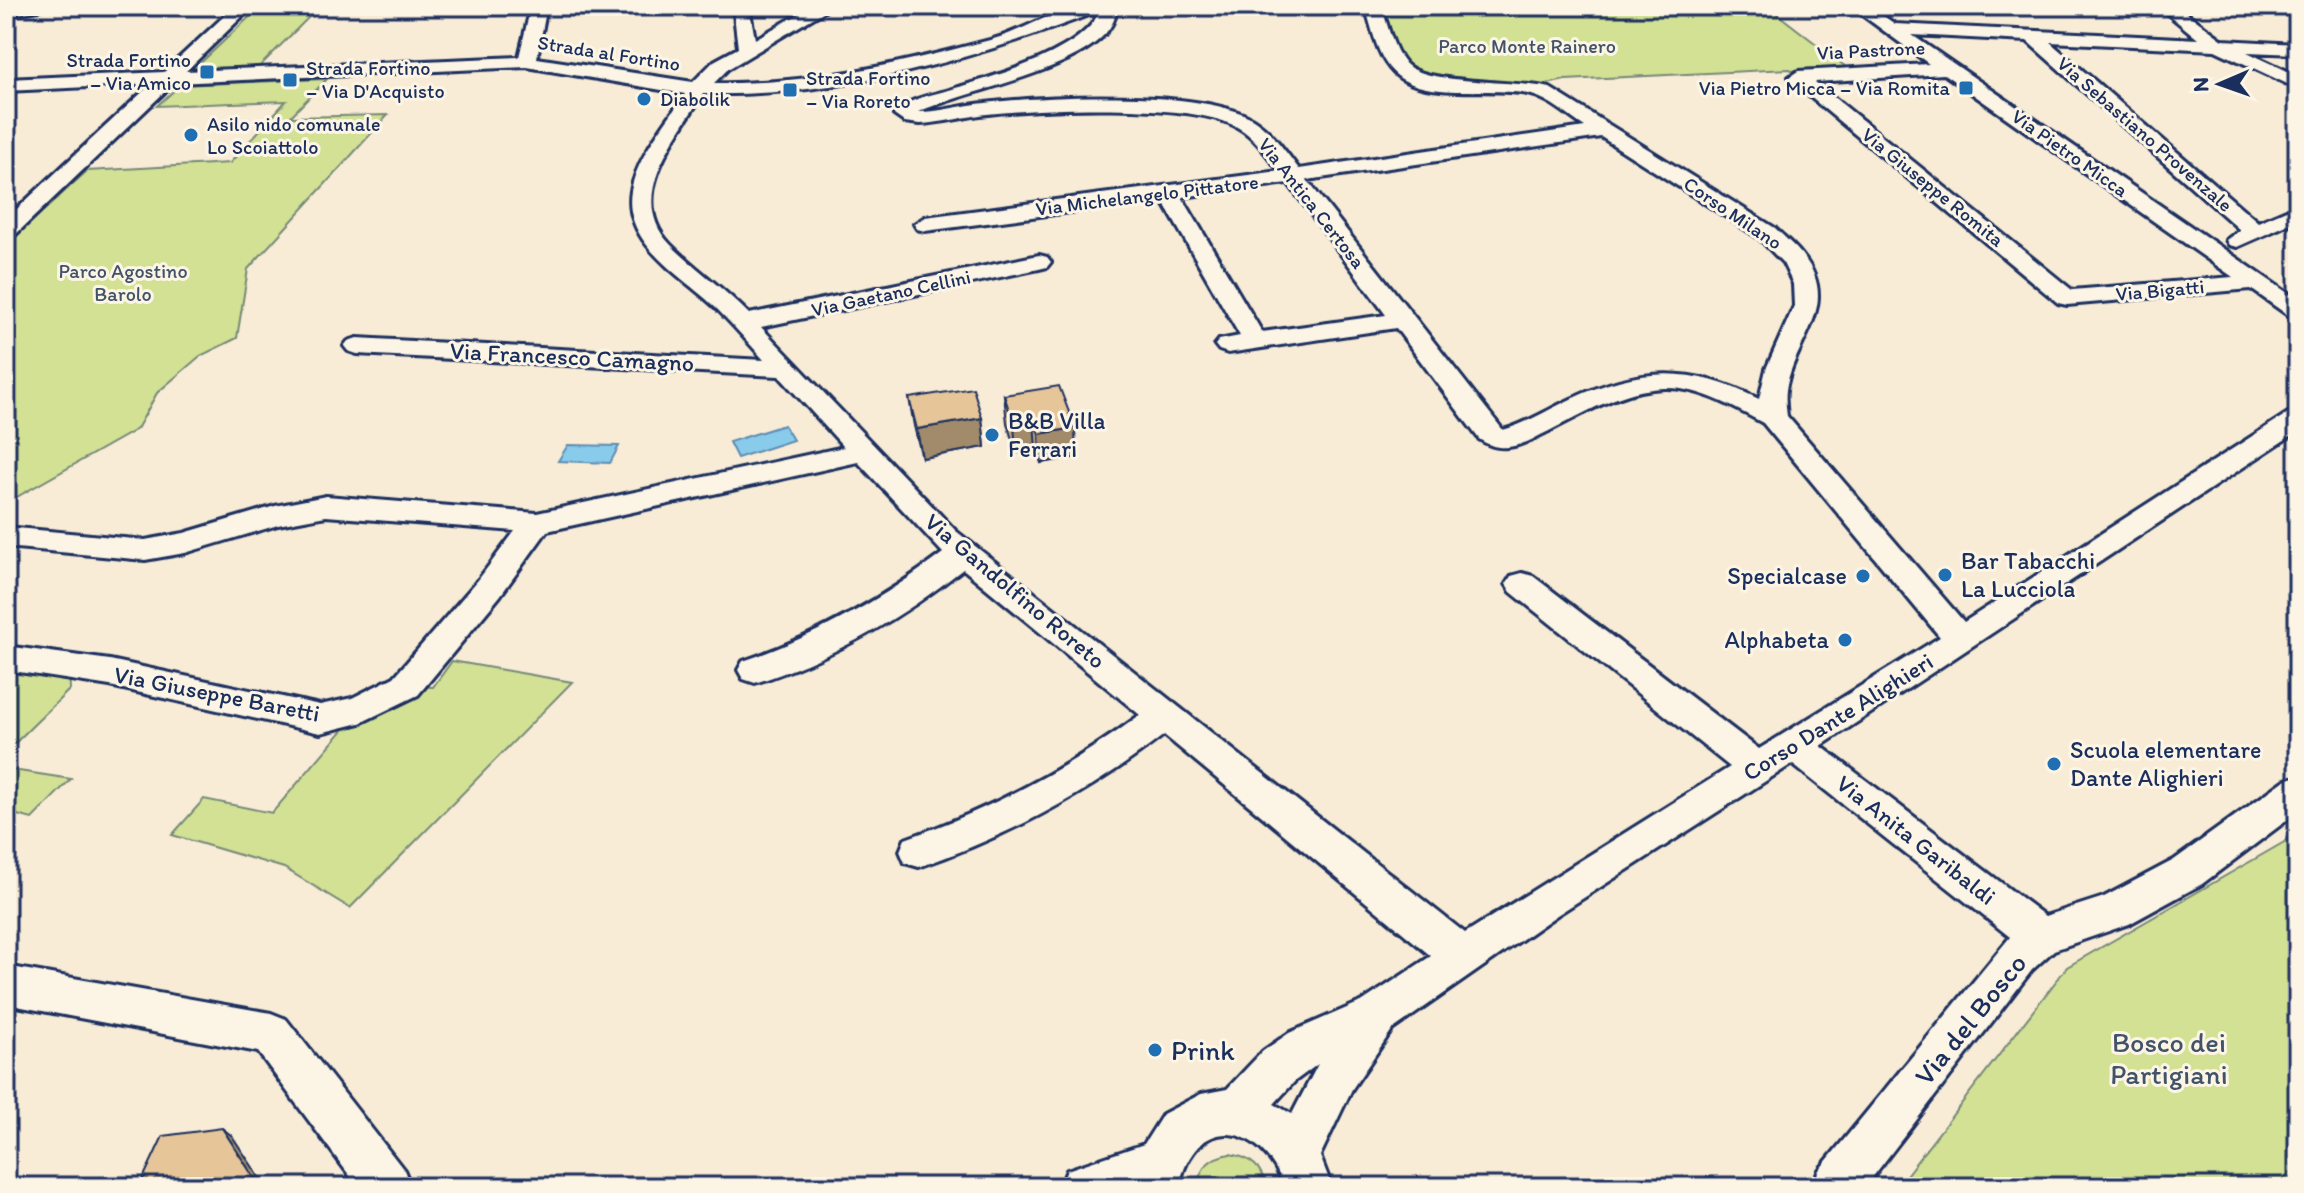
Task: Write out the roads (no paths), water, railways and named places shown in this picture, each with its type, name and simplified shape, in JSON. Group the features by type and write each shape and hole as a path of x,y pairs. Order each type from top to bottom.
{"street":[{"path":"6,10 14,6"},
{"path":"6,10 33,6"},
{"path":"6,231 245,6"},
{"path":"527,62 539,6"},
{"path":"741,6 747,47"},
{"name":"Via Gandolfino Roreto","path":"825,6 804,12 747,47 721,65 697,89 653,160 642,188 640,212 659,246 744,323 945,538 1462,956"},
{"name":"Via Antica Certosa","path":"1109,6 1109,16 1097,30 1056,59 912,107 904,115 917,119 998,108 1154,106 1208,112 1233,118 1251,127 1268,143 1489,433 1498,439 1510,439 1625,385 1653,379 1694,382 1736,397 1773,417"},
{"name":"Corso Milano","path":"1373,6 1399,68 1413,78 1437,83 1530,88 1563,102 1767,233 1797,264 1808,296 1807,309 1772,392 1773,417"},
{"name":"Via Pietro Micca","path":"1858,6 2293,309"},
{"path":"2166,6 2218,45 2298,83"},
{"path":"2287,6 2298,13"},
{"name":"Strada al Fortino","path":"6,85 527,62 697,89 789,85 888,71 1002,42 1082,8"},
{"path":"1981,18 1997,35"},
{"path":"1891,29 2298,49"},
{"name":"Via Sebastiano Provenzale","path":"2033,37 2256,232"},
{"name":"Via Pastrone","path":"1798,77 1947,68"},
{"name":"Via Giuseppe Romita","path":"1798,77 2067,298"},
{"name":"Via Michelangelo Pittatore","path":"925,224 1293,176 1607,130"},
{"path":"1168,192 1250,332"},
{"path":"2213,252 2298,212"},
{"name":"Via Gaetano Cellini","path":"744,323 1039,262"},
{"name":"Via Bigatti","path":"2067,298 2254,282"},
{"path":"1228,345 1402,320"},
{"name":"Via Francesco Camagno","path":"357,346 786,369"},
{"path":"1773,417 1961,640"},
{"name":"Corso Dante Alighieri","path":"1237,1112 1279,1066 1304,1048 1378,1015 1462,956 1961,640 2298,419"},
{"path":"6,537 145,550 185,543 275,516 326,506 537,523 863,452"},
{"name":"Via Giuseppe Baretti","path":"6,658 110,673 320,719 360,710 406,686 489,588 537,523"},
{"path":"755,670 806,655 870,621 963,553"},
{"path":"1522,584 1757,768"},
{"path":"919,851 970,834 1038,803 1102,764 1165,716"},
{"name":"Via Anita Garibaldi","path":"1793,745 2040,936"},
{"name":"Via del Bosco","path":"1836,1187 2017,957 2040,936 2115,911 2188,872 2298,791"},
{"path":"6,985 271,1034 387,1187"},
{"name":"Corso Dante Alighieri","path":"1303,1170 1336,1074 1378,1015"},
{"path":"1084,1187 1157,1174 1171,1139 1190,1122 1212,1113 1237,1112 1261,1119 1281,1133 1303,1170"}],"water":[{"path":"784,425 793,440 737,458 729,442"},
{"path":"568,445 619,446 610,463 558,461"}],"place":[{"name":"Strada Fortino – Via Amico","path":"207,72"},
{"name":"Strada Fortino – Via D'Acquisto","path":"290,80"},
{"name":"Via Pietro Micca – Via Romita","path":"1966,88"},
{"name":"Strada Fortino – Via Roreto","path":"790,90"},
{"name":"Diabolik","path":"644,99"},
{"name":"Asilo nido comunale Lo Scoiattolo","path":"191,135"},
{"name":"B&B Villa Ferrari","path":"992,435"},
{"name":"Bar Tabacchi La Lucciola","path":"1945,575"},
{"name":"Specialcase","path":"1863,576"},
{"name":"Alphabeta","path":"1845,640"},
{"name":"Scuola elementare Dante Alighieri","path":"2054,764"},
{"name":"Prink","path":"1155,1050"}],"park label":[{"name":"Parco Monte Rainero","path":"1527,46"},
{"name":"Parco Agostino Barolo","path":"123,282"},
{"name":"Bosco dei Partigiani","path":"2169,1058"}]}
